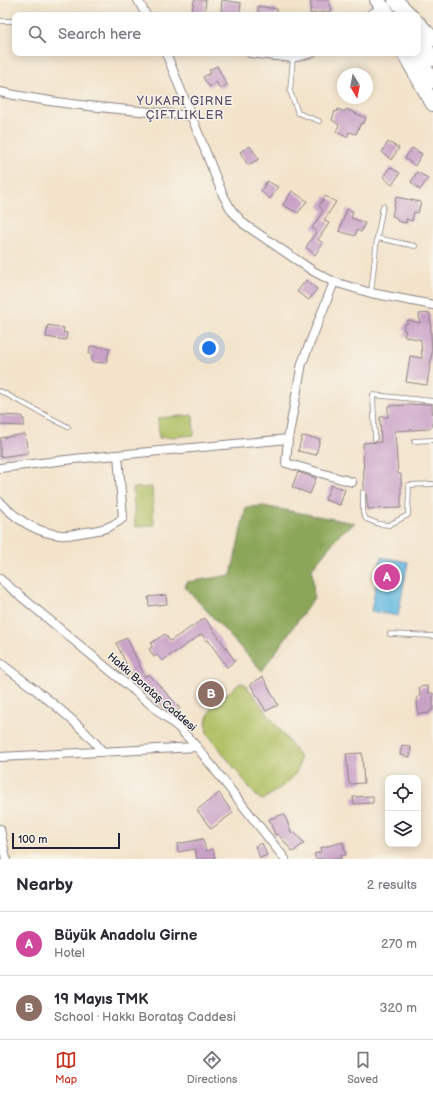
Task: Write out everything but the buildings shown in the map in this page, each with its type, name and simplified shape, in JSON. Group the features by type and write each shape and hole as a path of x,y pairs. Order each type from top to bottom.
{"highway":[{"path":"394,0 402,12"},
{"path":"394,0 407,12"},
{"path":"421,26 433,39"},
{"path":"421,41 433,59"},
{"path":"406,56 433,104"},
{"path":"418,56 433,81"}],"street":[{"path":"138,0 144,12"},
{"path":"167,56 223,195 232,212 244,224 314,271 334,282 371,293 433,305"},
{"path":"276,56 294,58 301,56"},
{"path":"0,92 49,101 108,109 191,116"},
{"path":"334,282 302,363 288,439 286,463 352,482"},
{"path":"0,468 288,439"},
{"path":"0,502 25,524 45,532 62,536 101,530 113,526 123,518 118,455"},
{"name":"Hakkı Borataş Caddesi","path":"0,579 179,728 197,747 285,859"},
{"path":"0,663 43,695 90,736 103,752"},
{"path":"0,757 197,747"},
{"path":"0,829 6,859"}],"lane":[{"path":"0,22 12,21"},
{"path":"294,58 290,91 298,113 319,121"},
{"path":"371,293 377,238 383,206"},
{"path":"377,238 415,246"},
{"path":"0,391 68,427"},
{"path":"375,439 373,395 433,401"},
{"path":"414,441 433,440"},
{"path":"363,492 363,513 366,519 379,524 389,525 408,515 409,485 433,484"},
{"path":"390,634 433,636"}],"green space":[{"path":"193,415 194,435 159,438 158,418"},
{"path":"152,487 154,525 135,527 133,488"},
{"path":"263,506 355,523 341,533 312,568 314,598 262,671 185,587 187,582 231,575 246,507"},
{"path":"240,683 245,684 299,755 300,763 294,776 263,800 257,797 207,733 206,724 210,710 220,699"}],"water":[{"path":"381,557 408,562 398,616 371,611"}],"place":[{"name":"Büyük Anadolu Girne","path":"387,577"},
{"name":"19 Mayıs TMK","path":"211,694"}],"district":[{"name":"YUKARI GIRNE ÇIFTLIKLER","path":"185,108"}]}
